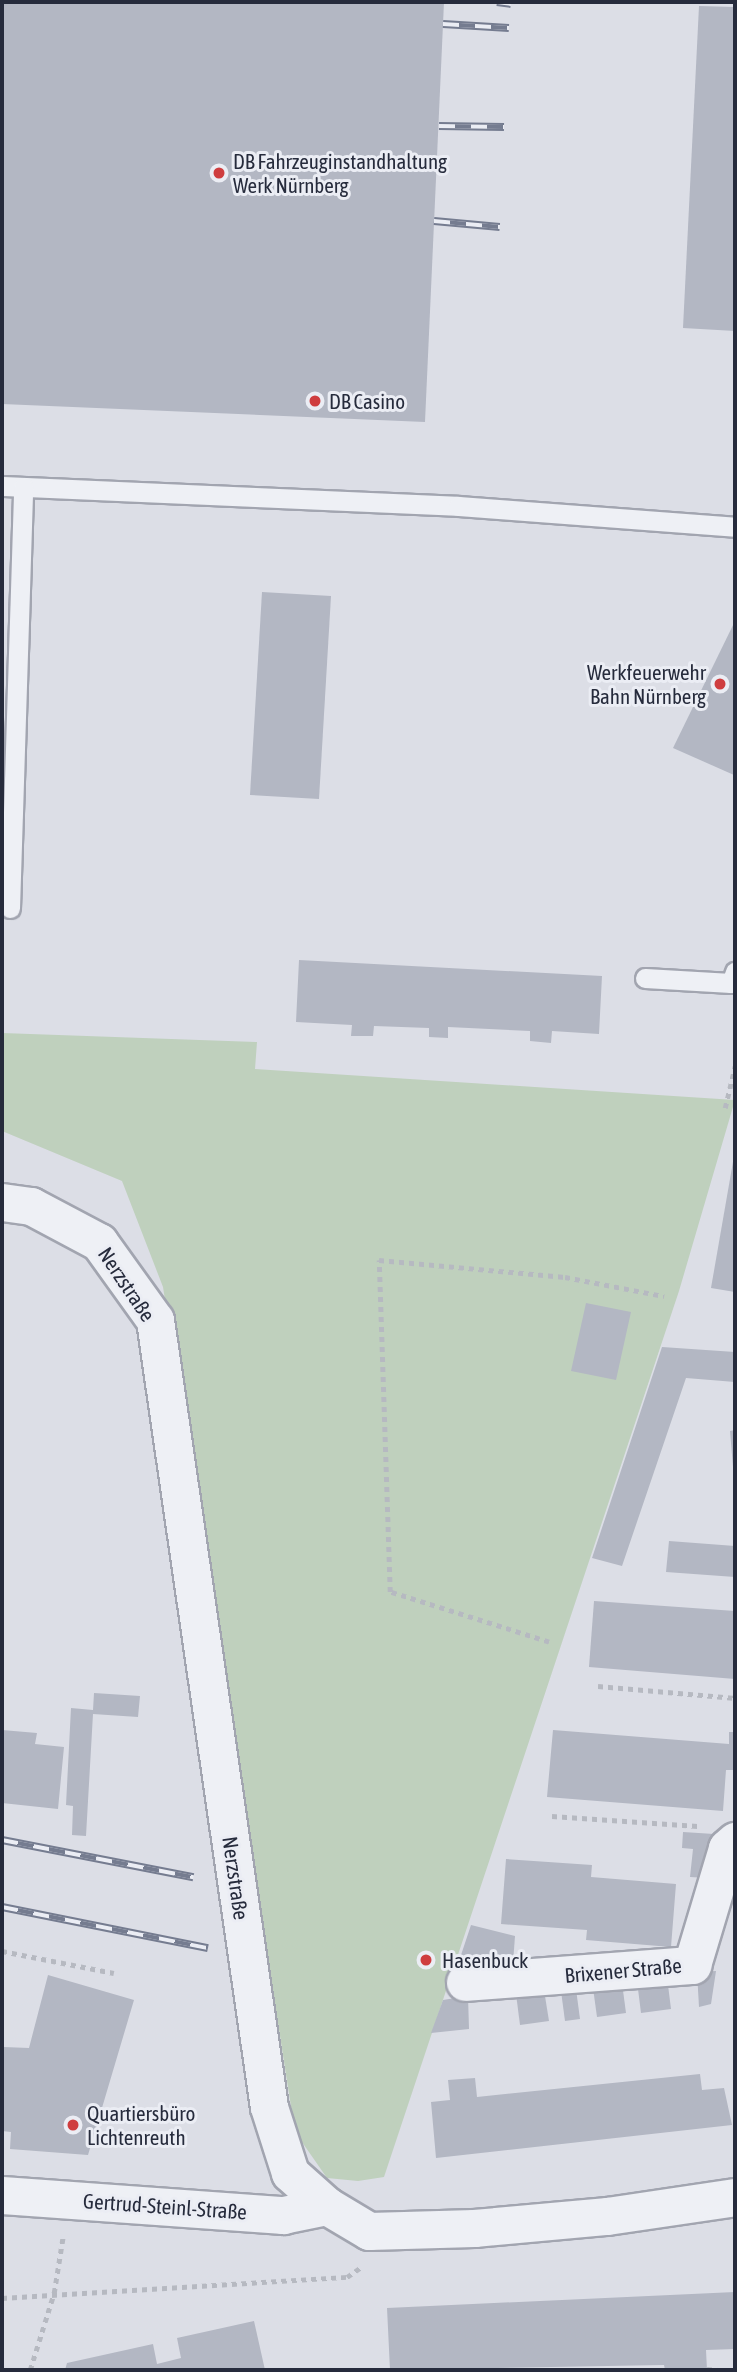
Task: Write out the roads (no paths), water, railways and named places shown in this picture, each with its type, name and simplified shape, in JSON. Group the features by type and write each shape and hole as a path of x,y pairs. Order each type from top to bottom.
{"street":[{"name":"Nerzstraße","path":"2,1202 31,1206 99,1242 155,1320 270,2107 290,2173 327,2206 369,2231 474,2228 607,2216 735,2197"},
{"name":"Brixener Straße","path":"465,1982 692,1965 727,1848 720,1834"},
{"name":"Gertrud-Steinl-Straße","path":"2,2195 283,2215 327,2206"}],"lane":[{"path":"2,486 458,506 735,527"},
{"path":"10,908 23,487"},
{"path":"645,978 731,983 735,972"}],"railway":[{"path":"497,2 511,4"},
{"path":"443,24 509,28"},
{"path":"439,126 504,127"},
{"path":"434,221 500,227"},
{"path":"2,1840 193,1877"},
{"path":"2,1907 208,1948"}],"place":[{"name":"DB Fahrzeuginstandhaltung Werk Nürnberg","path":"219,173"},
{"name":"DB Casino","path":"315,401"},
{"name":"Werkfeuerwehr Bahn Nürnberg","path":"720,684"},
{"name":"Hasenbuck","path":"426,1960"},
{"name":"Quartiersbüro Lichtenreuth","path":"73,2125"}]}
